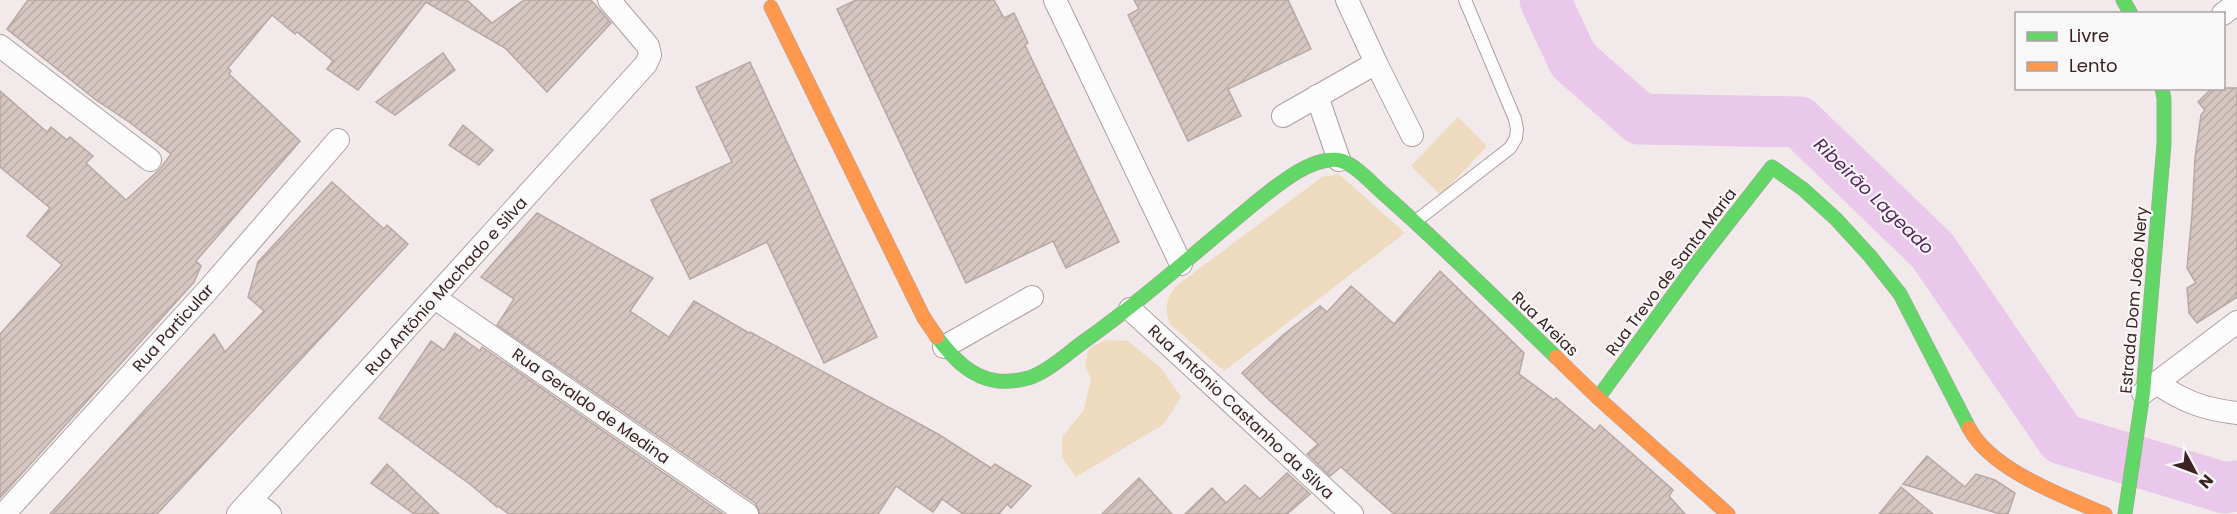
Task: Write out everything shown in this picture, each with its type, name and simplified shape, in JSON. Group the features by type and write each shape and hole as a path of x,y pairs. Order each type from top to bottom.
{"street":[{"name":"Rua Antônio Machado e Silva","path":"244,507 646,63 650,55 648,46 609,0"},
{"path":"1055,0 1181,264"},
{"path":"1347,0 1412,135"},
{"path":"2225,12 2237,3"},
{"path":"771,7 924,318 959,364 980,377 999,382 1021,380 1037,375 1130,309 1281,182 1325,161 1339,160 1317,96"},
{"path":"0,46 150,160"},
{"path":"1283,116 1376,63"},
{"name":"Estrada Dom João Nery","path":"2126,514 2147,396 2164,144 2162,90"},
{"name":"Rua Particular","path":"4,514 207,291 338,140"},
{"name":"Rua Areias","path":"1339,160 1356,169 1415,221 1598,398 1728,514"},
{"name":"Rua Trevo de Santa Maria","path":"1598,398 1696,264 1772,167 1803,189 1836,219 1870,256 1900,294 1974,437 2003,463 2036,485 2105,514"},
{"path":"944,347 1032,297"},
{"name":"Rua Geraldo de Medina","path":"435,298 747,514"},
{"name":"Rua Antônio Castanho da Silva","path":"1130,309 1352,514"},
{"path":"2147,396 2237,322"},
{"path":"2147,396 2180,399 2199,406 2237,413"},
{"path":"244,507 270,514"}],"lane":[{"path":"1415,221 1510,148 1516,138 1517,129 1508,100 1465,0"}],"shaded area":[{"path":"1458,117 1487,146 1441,195 1411,166"},
{"path":"1339,174 1405,233 1224,371 1170,324 1167,309 1168,300 1173,291 1176,286 1322,177"},
{"path":"1105,340 1128,341 1160,367 1181,397 1164,424 1076,477 1062,457 1062,437 1084,410 1091,379 1085,364 1089,349"}],"building":[{"path":"28,0 467,0 492,23 524,0 591,0 611,23 547,92 505,48 426,2 358,90 327,69 333,61 272,15 228,68 231,71 229,74 300,141 196,261 201,266 194,282 0,498 0,334 62,265 27,236 50,208 0,167 0,91 47,132 51,127 67,140 70,137 93,156 86,163 126,200 160,169 171,154 96,100 7,29"},
{"path":"856,0 994,0 1004,18 1014,13 1028,43 1025,45 1119,242 1066,268 1053,241 966,283 837,9"},
{"path":"1134,0 1288,0 1311,49 1228,89 1241,116 1188,141 1128,15 1139,9"},
{"path":"443,53 455,70 395,115 376,102"},
{"path":"750,62 877,337 824,363 767,242 690,279 651,200 732,162 696,87"},
{"path":"2237,88 2237,297 2197,323 2189,313 2187,288 2196,283 2187,268 2195,158 2201,115 2205,110 2198,102 2210,90"},
{"path":"463,125 493,150 479,165 449,145"},
{"path":"332,182 384,229 387,225 408,244 157,514 50,514 214,334 225,352 264,311 248,297 258,262"},
{"path":"537,213 653,278 630,311 669,337 694,301 938,434 991,468 995,464 1031,486 1011,508 1007,504 999,514 963,514 942,499 933,512 896,486 878,514 760,514 755,503 497,325 514,299 481,277"},
{"path":"1440,271 1524,353 1519,374 1554,400 1556,398 1595,431 1600,425 1673,490 1669,496 1685,514 1394,514 1341,467 1330,476 1307,454 1318,444 1242,373 1283,335 1320,306 1327,312 1351,286 1394,324"},
{"path":"455,333 480,351 482,347 723,514 509,514 497,507 471,485 379,418 431,341 444,350"},
{"path":"1927,456 1965,487 1976,474 1995,480 2015,493 2008,514 2000,514 1903,484"},
{"path":"387,464 439,514 414,514 371,483"},
{"path":"1287,473 1310,494 1287,514 1185,514 1212,488 1226,503 1245,485 1260,499"},
{"path":"1139,478 1172,514 1102,514"},
{"path":"1901,487 1933,514 1879,514"}],"waterway":[{"name":"Ribeirão Lageado","path":"1545,0 1573,60 1640,119 1799,122 1932,250 2062,439 2225,488 2237,486"}],"traffic: fast":[{"path":"2123,0 2130,12"},
{"path":"2125,514 2143,393 2164,144 2162,90"},
{"path":"937,337 963,366 979,376 998,381 1034,376 1056,363 1129,307 1283,181 1316,163 1338,160 1351,165 1363,174 1556,357"},
{"path":"1598,398 1696,264 1772,167 1803,189 1836,219 1870,256 1900,294 1969,428"}],"traffic: slow":[{"path":"771,7 924,318 937,337"},
{"path":"1556,357 1598,398 1728,514"},
{"path":"1969,428 1979,443 2011,469 2049,490 2105,514"}]}
